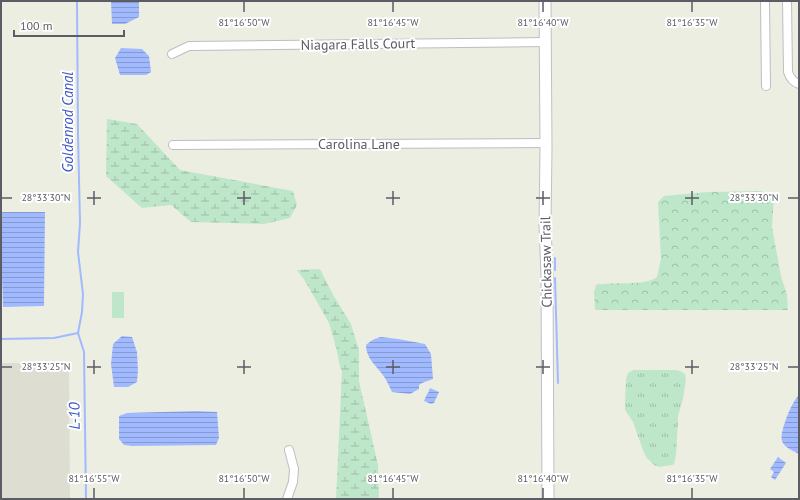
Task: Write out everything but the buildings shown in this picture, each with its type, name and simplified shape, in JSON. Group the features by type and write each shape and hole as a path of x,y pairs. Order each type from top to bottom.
{"street":[{"name":"Chickasaw Trail","path":"545,1 545,225 547,275 548,499"},
{"path":"765,1 766,86"},
{"path":"787,1 788,72 789,77 799,84"},
{"name":"Niagara Falls Court","path":"172,54 189,46 545,42"},
{"name":"Carolina Lane","path":"173,145 546,143"},
{"path":"287,499 294,482 294,468 289,450"}],"shaded area":[{"path":"1,363 69,363 70,499 1,499"}],"green space":[{"path":"107,119 137,124 180,170 293,191 297,205 290,218 264,224 191,222 171,205 142,208 106,176"},
{"path":"761,191 774,196 772,227 781,276 787,295 788,310 595,310 594,292 596,285 644,282 657,277 661,259 658,202 664,196 708,192"},
{"path":"320,269 332,293 351,324 359,350 359,381 378,465 379,499 336,499 342,371 329,323 297,270"},
{"path":"112,292 124,292 124,318 112,318"},
{"path":"633,370 676,370 685,374 686,379 683,399 678,416 676,454 674,464 672,465 659,467 654,465 647,458 633,422 625,410 626,379 628,373"}],"water":[{"path":"111,1 139,1 139,17 125,24 112,24"},
{"path":"121,48 142,49 149,56 151,72 146,75 120,75 115,58"},
{"path":"1,212 45,212 44,306 3,307"},
{"path":"122,336 132,337 137,352 137,382 128,387 114,387 111,364 113,344"},
{"path":"381,337 425,344 431,354 433,379 422,383 419,385 419,389 410,394 392,392 385,378 370,359 366,345"},
{"path":"430,388 439,392 434,403 431,404 424,401"},
{"path":"799,395 799,454 789,449 782,441 782,431 793,404"},
{"path":"197,411 217,412 219,438 216,445 132,446 124,445 119,439 119,416 127,413"},
{"path":"778,457 786,463 775,480 771,477 774,472 770,469"}],"waterway":[{"name":"Goldenrod Canal","path":"77,1 80,223 78,252 83,294 82,312 78,333 84,352 86,499"},
{"path":"555,258 555,270"},
{"path":"555,278 558,383"},
{"name":"Goldenrod Canal","path":"1,339 54,338 78,333"}],"water label":[{"name":"L-10","path":"74,416"}]}
